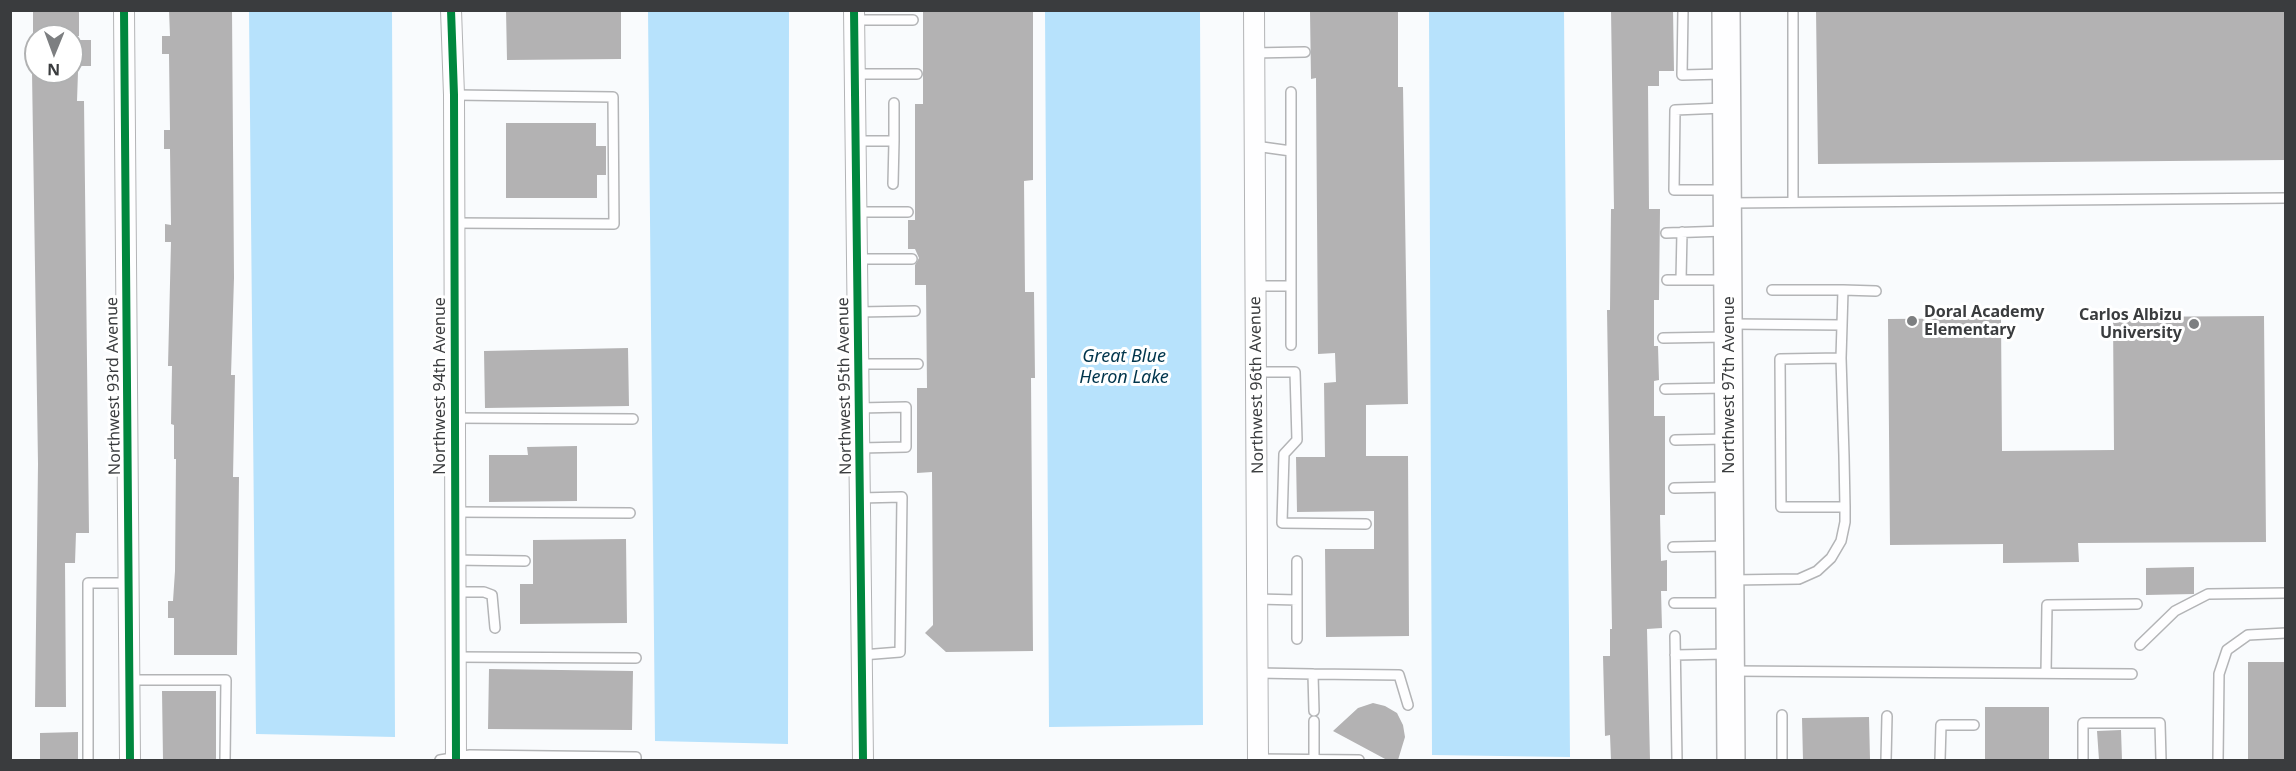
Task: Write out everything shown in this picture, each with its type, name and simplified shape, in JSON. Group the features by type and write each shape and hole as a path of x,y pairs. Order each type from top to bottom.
{"street":[{"name":"Northwest 93rd Avenue","path":"124,10 130,760"},
{"name":"Northwest 94th Avenue","path":"451,10 454,95 455,512 455,657 451,760"},
{"name":"Northwest 96th Avenue","path":"1254,10 1258,760"},
{"name":"Northwest 97th Avenue","path":"1726,10 1731,760"},
{"name":"Northwest 95th Avenue","path":"854,15 862,760"}],"lane":[{"path":"1683,10 1682,75 1727,74"},
{"path":"1793,10 1793,202"},
{"path":"854,15 913,20"},
{"path":"1253,53 1305,52"},
{"path":"855,74 918,74"},
{"path":"1291,92 1291,345"},
{"path":"454,95 613,97 614,224 454,223"},
{"path":"893,184 894,103"},
{"path":"1727,108 1675,110 1674,190 1793,202 2286,198"},
{"path":"856,141 894,141"},
{"path":"1254,146 1291,151"},
{"path":"857,212 908,212"},
{"path":"1666,233 1728,231"},
{"path":"1681,280 1682,232"},
{"path":"857,259 912,259"},
{"path":"1667,280 1728,280"},
{"path":"1255,286 1291,286"},
{"path":"1772,290 1876,291"},
{"path":"1674,603 1799,579 1817,571 1832,558 1841,541 1845,507 1841,358 1843,290"},
{"path":"858,312 915,311"},
{"path":"1663,338 1728,330 1842,326"},
{"path":"1841,358 1780,359 1780,507 1845,507"},
{"path":"859,364 918,364"},
{"path":"1257,372 1295,372 1297,440 1284,454 1282,523 1366,524"},
{"path":"1665,389 1729,388"},
{"path":"859,408 906,407 906,447 860,448"},
{"path":"453,418 633,419"},
{"path":"1675,440 1729,439"},
{"path":"1674,488 1730,487"},
{"path":"860,498 902,497 900,652 862,654"},
{"path":"455,512 630,513"},
{"path":"1673,547 1730,546"},
{"path":"455,560 525,561"},
{"path":"1297,639 1298,561"},
{"path":"88,760 88,583 129,583"},
{"path":"454,592 484,592 492,595 495,628"},
{"path":"2140,645 2175,611 2208,594 2286,593"},
{"path":"1258,599 1297,600"},
{"path":"2046,673 2047,605 2137,604"},
{"path":"2218,760 2219,674 2228,650 2248,635 2286,633"},
{"path":"1675,636 1677,760"},
{"path":"1675,655 1731,663 2132,674"},
{"path":"455,657 636,658"},
{"path":"1258,674 1399,675 1408,705"},
{"path":"1313,674 1314,760"},
{"path":"129,680 226,680 225,760"},
{"path":"1782,715 1782,760"},
{"path":"1886,760 1887,717"},
{"path":"2083,760 2083,723 2160,723 2161,760"},
{"path":"1940,760 1941,725 1974,725"},
{"path":"451,760 470,755 636,757 636,760"},
{"path":"1258,760 1359,760"}],"water":[{"path":"249,11 392,11 395,737 256,734"},
{"path":"648,11 789,11 788,744 655,741"},
{"name":"Great Blue Heron Lake","path":"1045,11 1200,11 1203,725 1049,727"},
{"path":"1429,11 1564,11 1570,757 1432,755"}],"building":[{"path":"33,10 79,10 79,24 33,24"},
{"path":"169,10 232,10 234,278 231,375 235,375 233,477 239,477 237,655 174,655 174,618 168,618 168,601 173,601 175,571 176,459 174,459 174,425 171,424 172,366 168,366 171,242 165,242 165,224 171,225 170,149 164,149 164,130 170,130 169,54 162,54 162,36 170,36"},
{"path":"506,10 621,10 621,59 507,60"},
{"path":"923,10 1033,10 1033,180 1024,181 1025,292 1034,292 1035,378 1031,378 1033,651 946,652 925,633 933,625 932,472 917,473 917,388 927,388 926,285 915,285 915,265 919,258 915,249 908,249 908,220 915,220 915,104 923,104"},
{"path":"1398,10 1398,87 1403,87 1408,404 1366,405 1366,456 1408,456 1409,636 1326,637 1325,549 1374,549 1374,511 1297,512 1296,457 1325,457 1324,383 1336,382 1335,353 1318,354 1316,78 1311,79 1310,12"},
{"path":"1611,10 1673,10 1674,71 1659,71 1659,86 1648,86 1649,209 1660,209 1659,300 1654,300 1654,346 1658,346 1659,380 1654,381 1654,416 1665,416 1665,515 1660,515 1661,561 1667,560 1667,591 1661,591 1662,628 1647,629 1650,760 1611,760 1610,735 1605,736 1603,656 1610,656 1610,629 1612,629 1607,310 1610,310 1611,209 1614,209"},
{"path":"1816,10 2286,10 2286,160 1818,164"},
{"path":"84,40 91,40 91,66 84,66"},
{"path":"32,84 78,84 77,101 84,101 89,533 76,533 75,563 65,563 66,707 35,707 38,464"},
{"path":"506,123 596,123 596,146 606,146 606,175 597,175 597,198 506,198"},
{"path":"2264,316 2266,542 2078,543 2079,562 2003,563 2003,544 1890,545 1888,319 2001,318 2002,451 2114,450 2113,317"},
{"path":"628,348 629,406 485,408 484,351"},
{"path":"577,446 577,501 489,502 489,455 528,455 527,447"},
{"path":"626,539 627,623 520,624 520,584 533,584 533,540"},
{"path":"2194,567 2194,594 2146,595 2146,568"},
{"path":"2248,662 2286,662 2286,760 2248,760"},
{"path":"489,669 633,671 632,730 488,729"},
{"path":"162,691 216,691 216,760 163,760"},
{"path":"1373,703 1385,706 1397,713 1403,725 1405,737 1398,760 1387,760 1333,731 1358,708"},
{"path":"1985,707 2049,707 2049,760 1985,760"},
{"path":"1869,717 1870,759 1803,760 1802,718"},
{"path":"2121,730 2122,760 2099,760 2097,731"},
{"path":"78,732 78,760 40,760 40,733"}],"cycle path":[{"path":"124,10 130,760"},
{"path":"451,10 454,95 456,760"},
{"path":"854,10 863,760"}],"place":[{"name":"Doral Academy Elementary","path":"1912,321"},
{"name":"Carlos Albizu University","path":"2194,324"}]}
